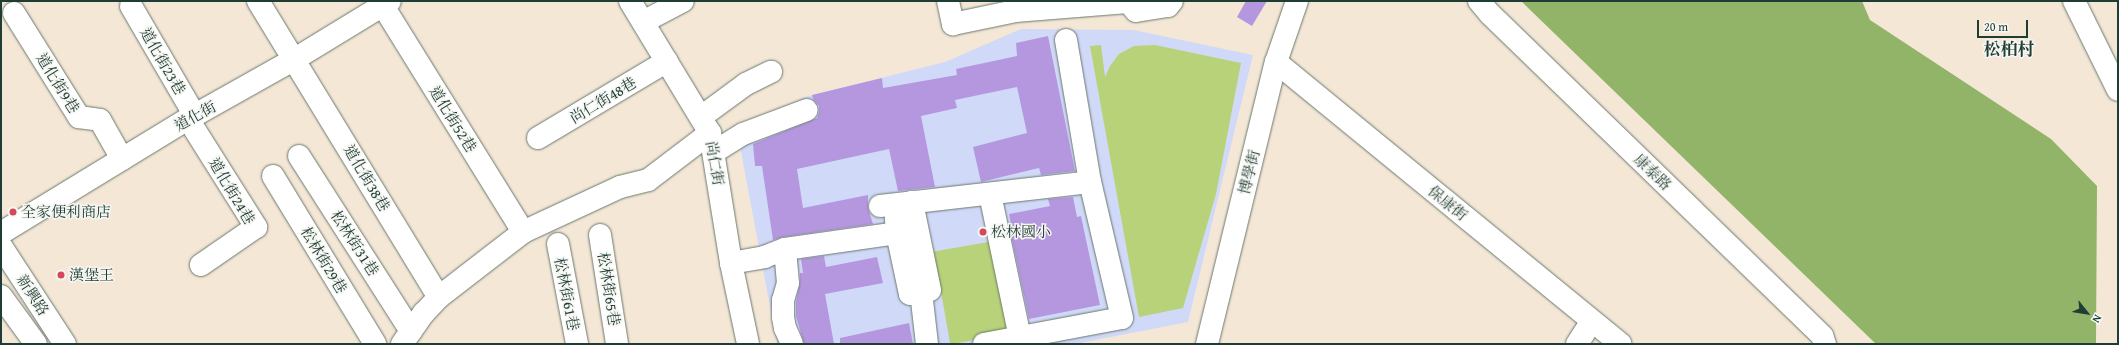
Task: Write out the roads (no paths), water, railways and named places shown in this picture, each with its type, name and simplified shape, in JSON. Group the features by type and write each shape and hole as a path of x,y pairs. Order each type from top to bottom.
{"street":[{"name":"道化街38巷","path":"258,1 295,58 439,297"},
{"name":"尚仁街","path":"630,1 667,61 708,134 731,263 748,344"},
{"path":"644,22 683,1"},
{"path":"948,1 953,24 1014,11 1128,2 1136,11 1168,6 1172,1"},
{"name":"博學街","path":"1208,344 1276,62 1297,1"},
{"name":"康泰路","path":"1479,1 1501,25 1822,336 1825,344"},
{"path":"2074,1 2118,90"},
{"name":"道化街","path":"1,233 122,159 295,58 384,2"},
{"name":"道化街52巷","path":"384,2 523,232"},
{"name":"道化街23巷","path":"131,6 191,118"},
{"name":"道化街9巷","path":"14,13 79,117 100,120 122,159"},
{"path":"984,344 1122,318 1090,182 1066,40"},
{"name":"尚仁街48巷","path":"538,138 667,61"},
{"name":"保康街","path":"1276,62 1620,344"},
{"path":"407,337 439,297 523,232 620,187 648,180 708,134 746,84 771,72"},
{"path":"708,134 743,134 807,110"},
{"name":"道化街24巷","path":"191,118 256,227 202,266"},
{"name":"松林街31巷","path":"299,156 407,337"},
{"name":"松林街29巷","path":"273,176 375,344"},
{"path":"927,344 921,292 910,294 907,231 896,204 1090,182"},
{"path":"990,194 1020,337"},
{"path":"731,263 764,257 785,249 907,231"},
{"name":"松林街65巷","path":"600,235 617,344"},
{"name":"松林街61巷","path":"558,244 577,344"},
{"name":"新興路","path":"1,246 65,344"},
{"path":"785,249 788,283 783,300 783,317 785,328 792,344"},
{"name":"新興路","path":"1,296 36,344"},
{"path":"1577,344 1592,321"}],"place":[{"name":"全家便利商店","path":"13,212"},
{"name":"松林國小","path":"983,232"},
{"name":"漢堡王","path":"61,275"}],"district":[{"name":"松柏村","path":"2009,49"}]}
